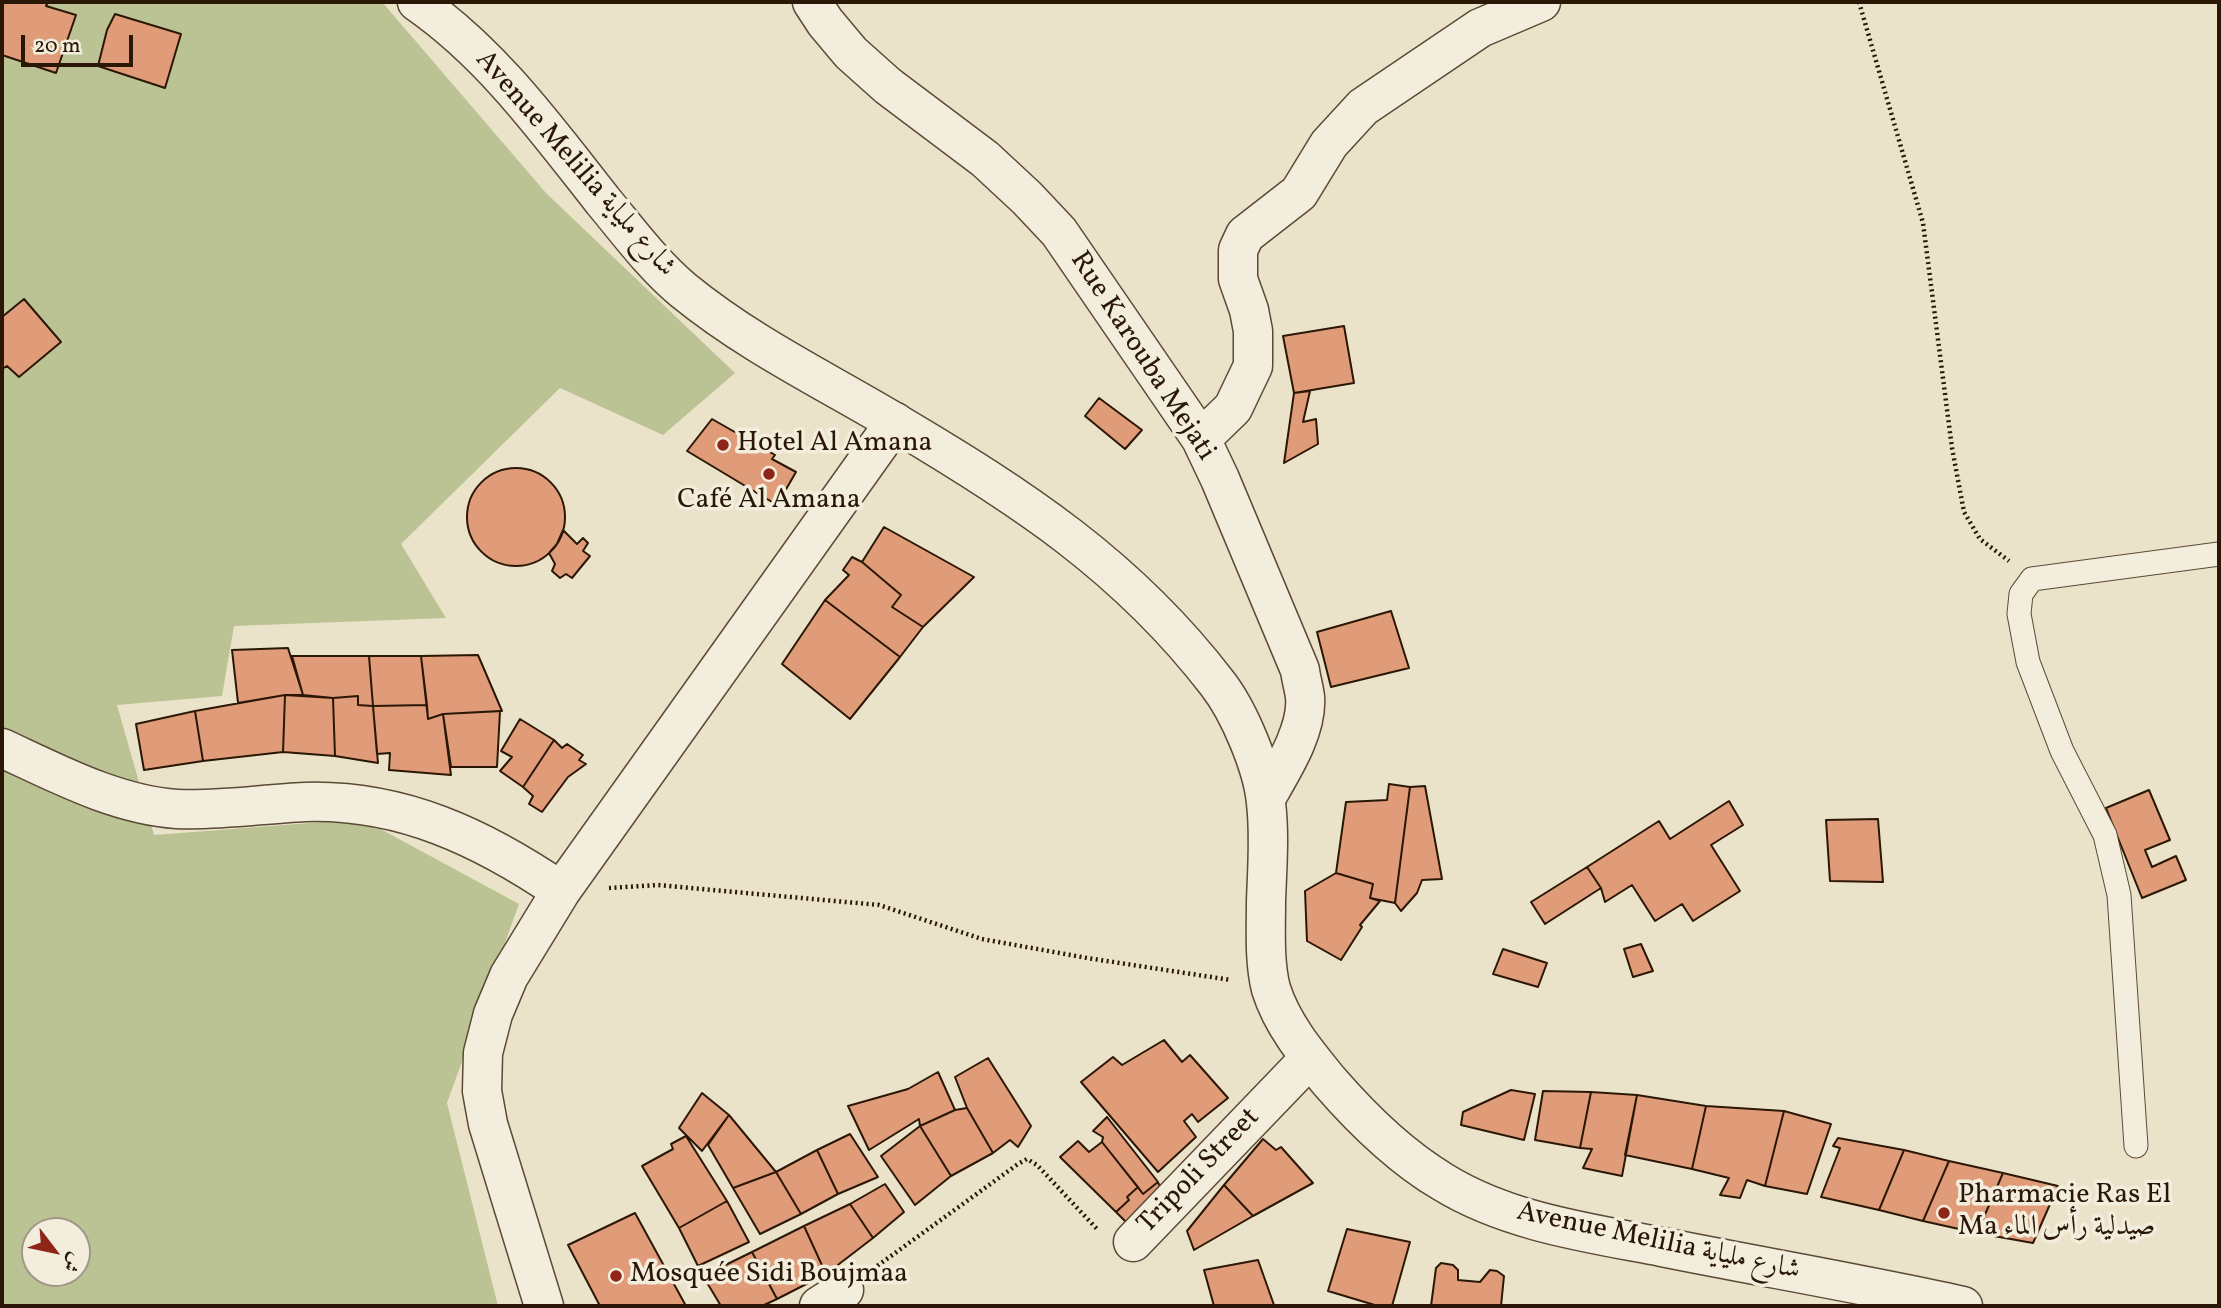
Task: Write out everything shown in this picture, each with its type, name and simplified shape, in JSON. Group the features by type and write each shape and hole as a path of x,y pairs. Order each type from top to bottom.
{"street":[{"name":"Avenue Melilia شارع ملياية","path":"417,2 445,21 483,56 637,243 676,284 717,317 765,348 895,422 1012,494 1071,536 1127,583 1185,643 1222,690 1249,740 1266,798 1266,929 1270,985 1285,1021 1310,1058 1348,1102 1389,1141 1443,1183 1504,1211 1591,1233 1963,1306"},
{"name":"Rue Karouba Mejati","path":"812,2 851,53 888,86 985,159 1059,232 1201,439 1300,670 1305,699 1303,719 1288,759 1266,798"},
{"path":"1201,439 1233,408 1253,366 1253,331 1238,279 1238,250 1245,234 1300,193 1329,144 1363,107 1480,28 1541,2"},
{"path":"544,1306 488,1124 482,1091 483,1053 493,1014 509,976 565,886 895,422"},
{"path":"2,748 124,799 176,809 307,802 356,803 396,811 438,824 483,843 565,886"},
{"name":"Tripoli Street","path":"1133,1242 1310,1058"}],"lane":[{"path":"2136,1146 2119,895 2105,835 2062,751 2028,663 2019,614 2021,594 2032,579 2219,554"}],"path":[{"path":"1859,2 1923,223 1952,448 1964,512 1980,539 2032,579"},
{"path":"565,886 609,888 658,885 879,905 993,941 1270,985"},
{"name":"Tripoli Street","path":"831,1298 1027,1159 1037,1165 1104,1237 1115,1244 1133,1242"}],"green space":[{"path":"2,2 383,3 546,193 735,373 663,435 560,388 401,544 446,618 234,626 222,696 117,705 154,835 362,819 519,904 447,1103 498,1306 2,1306"}],"building":[{"path":"2,2 48,2 46,6 76,15 56,73 2,55"},
{"path":"115,14 181,34 165,88 98,66 107,30"},
{"path":"24,299 61,342 19,377 7,366 2,369 2,317"},
{"path":"1344,326 1354,383 1294,393 1283,336"},
{"path":"1310,391 1303,422 1316,419 1318,444 1284,463 1294,393"},
{"path":"1099,398 1142,430 1125,449 1085,416"},
{"path":"712,419 775,455 772,459 796,472 777,505 687,451"},
{"path":"516,468 535,472 551,482 561,498 565,517 561,536 551,552 535,562 516,566 497,562 481,552 471,536 467,517 471,498 481,482 497,472"},
{"path":"884,527 974,577 923,627 892,607 901,595 862,562"},
{"path":"563,530 577,544 583,538 588,543 583,551 590,556 572,578 566,574 560,578 552,571 555,564 549,553 557,544"},
{"path":"852,557 862,562 901,595 892,607 923,627 900,657 825,600 849,575 843,570"},
{"path":"825,600 900,657 850,719 782,664"},
{"path":"1391,611 1409,668 1331,687 1317,632"},
{"path":"288,648 303,695 285,695 238,703 232,650"},
{"path":"478,655 502,711 443,714 428,719 421,656"},
{"path":"292,656 369,656 373,706 358,705 358,696 333,698 303,695"},
{"path":"369,656 421,656 427,705 373,706"},
{"path":"285,695 283,752 203,761 195,711"},
{"path":"285,695 333,698 335,756 283,752"},
{"path":"358,696 358,705 373,706 378,763 335,756 333,698"},
{"path":"427,705 428,719 443,714 451,775 389,770 390,753 377,754 373,706"},
{"path":"195,711 203,761 144,770 136,724"},
{"path":"500,711 497,767 451,767 443,714"},
{"path":"520,719 554,740 523,787 500,771 512,757 501,751"},
{"path":"554,740 562,748 567,744 583,755 579,760 586,764 568,777 542,812 529,804 533,796 523,787"},
{"path":"1389,784 1410,787 1395,903 1370,898 1373,884 1336,873 1346,802 1387,800"},
{"path":"1425,786 1442,879 1422,880 1417,893 1401,911 1395,903 1410,787"},
{"path":"2149,790 2170,840 2145,850 2152,867 2176,856 2186,880 2142,898 2106,808"},
{"path":"1729,801 1743,825 1711,845 1740,891 1693,921 1682,904 1655,921 1632,885 1605,902 1601,888 1587,867 1659,821 1670,839"},
{"path":"1878,819 1883,882 1830,881 1826,820"},
{"path":"1587,867 1601,888 1545,924 1531,902"},
{"path":"1336,873 1373,884 1370,898 1380,901 1360,925 1362,927 1341,960 1307,941 1305,891"},
{"path":"1641,944 1653,971 1633,977 1624,949"},
{"path":"1503,949 1547,963 1538,987 1493,974"},
{"path":"1164,1040 1182,1062 1190,1055 1228,1098 1198,1122 1192,1114 1184,1121 1196,1137 1158,1172 1081,1082 1113,1057 1122,1065"},
{"path":"988,1058 1031,1126 1018,1147 1010,1140 993,1153 967,1108 955,1077"},
{"path":"938,1072 955,1110 920,1126 919,1119 869,1150 848,1106 908,1089"},
{"path":"1511,1090 1535,1094 1524,1140 1461,1125 1463,1112"},
{"path":"1543,1091 1591,1092 1580,1148 1535,1140"},
{"path":"1591,1092 1637,1095 1622,1176 1583,1168 1592,1149 1580,1148"},
{"path":"702,1093 729,1115 702,1151 679,1128"},
{"path":"1637,1095 1706,1106 1692,1169 1625,1155"},
{"path":"1706,1106 1784,1111 1765,1186 1747,1180 1740,1198 1720,1195 1729,1178 1692,1169"},
{"path":"967,1108 993,1153 951,1176 920,1126 955,1110"},
{"path":"1784,1111 1831,1124 1807,1194 1765,1186"},
{"path":"729,1115 776,1172 733,1188 708,1145"},
{"path":"1107,1117 1158,1182 1143,1194 1102,1142 1103,1137 1093,1131"},
{"path":"920,1126 951,1176 915,1205 881,1156"},
{"path":"850,1134 878,1177 838,1194 817,1150"},
{"path":"686,1136 727,1201 679,1228 642,1166 673,1149 671,1144"},
{"path":"1838,1138 1904,1150 1879,1210 1821,1197 1840,1148 1833,1146"},
{"path":"1263,1139 1276,1150 1281,1147 1313,1183 1253,1216 1224,1185"},
{"path":"1078,1141 1089,1152 1102,1142 1138,1187 1116,1212 1060,1157"},
{"path":"817,1150 838,1194 801,1214 776,1172"},
{"path":"1904,1150 1949,1161 1923,1221 1879,1210"},
{"path":"1949,1161 2003,1173 1977,1233 1923,1221"},
{"path":"776,1172 801,1214 760,1234 733,1188"},
{"path":"2003,1173 2058,1186 2033,1243 1977,1233"},
{"path":"1158,1182 1162,1192 1126,1222 1116,1212 1138,1187 1143,1194"},
{"path":"885,1184 904,1212 873,1238 850,1204"},
{"path":"1224,1185 1253,1216 1194,1250 1187,1231"},
{"path":"727,1201 749,1242 698,1266 679,1228"},
{"path":"850,1204 873,1238 826,1274 804,1226"},
{"path":"635,1213 686,1306 600,1306 568,1245"},
{"path":"804,1226 826,1274 777,1299 752,1252"},
{"path":"1347,1229 1410,1242 1392,1306 1378,1306 1328,1291"},
{"path":"752,1252 777,1299 762,1306 721,1306 703,1276"},
{"path":"1258,1260 1274,1305 1214,1306 1204,1270"},
{"path":"1441,1263 1453,1265 1458,1270 1458,1280 1480,1282 1490,1270 1504,1276 1501,1306 1431,1306 1436,1268"}],"place":[{"name":"Hotel Al Amana","path":"723,445"},
{"name":"Café Al Amana","path":"769,474"},
{"name":"Pharmacie Ras El Ma صيدلية رأس الماء","path":"1944,1213"},
{"name":"Mosquée Sidi Boujmaa","path":"616,1276"}]}
